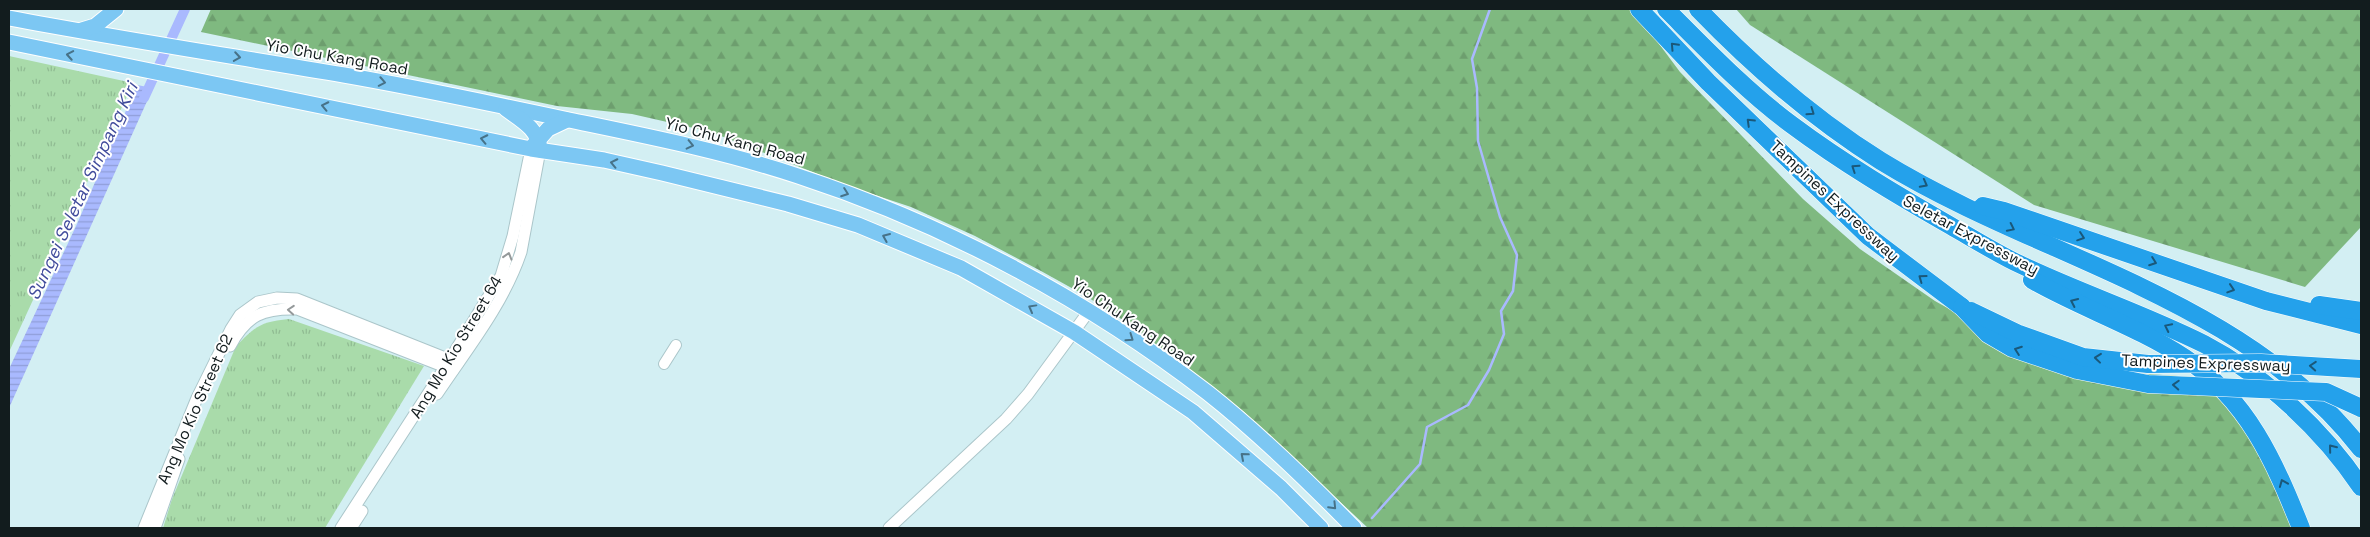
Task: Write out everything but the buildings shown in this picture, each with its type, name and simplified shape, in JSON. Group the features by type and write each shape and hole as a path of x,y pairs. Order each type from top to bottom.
{"highway":[{"name":"Tampines Expressway","path":"1639,9 1708,82 1868,236 1962,307 2019,334 2083,357 2148,364 2261,363 2361,369"},
{"name":"Seletar Expressway","path":"1666,9 1720,64 1791,124 1896,195 2014,262 2153,320 2206,345 2255,378 2298,411 2326,441 2361,487"},
{"name":"Seletar Expressway","path":"1698,9 1734,46 1804,107 1881,161 1967,206 2166,299 2228,332 2289,374 2335,416 2361,449"},
{"path":"1967,206 1982,206 2004,211 2266,301 2361,325"},
{"path":"2014,262 2032,280 2162,346 2184,358 2202,372 2233,402 2257,433 2275,464 2301,528"},
{"path":"2266,301 2306,303 2361,310"},
{"path":"1962,307 1988,334 2012,348 2077,370 2148,384 2326,392 2361,408"},
{"path":"2335,416 2361,431"}],"main road":[{"path":"18,9 40,24"},
{"path":"81,30 94,26 116,9"},
{"name":"Yio Chu Kang Road","path":"9,18 152,44 346,75 501,105 713,150 828,186 884,207 987,254 1089,311 1208,393 1279,454 1354,528"},
{"path":"9,42 26,47 662,172 788,204 858,225 961,268 1074,332 1193,412 1281,488 1321,528"},
{"path":"9,52 26,47"},
{"path":"501,105 526,124 536,146"},
{"path":"536,146 548,129 567,120"}],"street":[{"name":"Ang Mo Kio Street 64","path":"351,528 452,365 501,276 536,146"},
{"name":"Ang Mo Kio Street 62","path":"144,528 212,366 240,316 258,302 276,298 297,299 452,365"},
{"name":"Ang Mo Kio Street 62","path":"155,528 191,430 220,364 234,338 247,322 260,313 277,309 298,309 452,365"},
{"path":"890,528 1006,419 1028,394 1089,311"},
{"path":"664,364 676,345"},
{"name":"Ang Mo Kio Street 64","path":"341,528 452,365"}],"green space":[{"path":"211,9 1633,9 1680,72 1803,199 1860,249 1935,301 1987,330 2117,372 2194,377 2222,398 2247,428 2295,528 1368,528 1244,412 1135,328 1086,296 1041,271 975,236 911,207 848,186 711,132 632,114 557,106 201,32"},
{"path":"1736,9 2361,9 2361,227 2305,287 2034,205 1750,25"},
{"path":"9,56 133,83 9,352"},
{"path":"289,319 424,366 325,528 163,528 172,499 236,346 259,326"}],"water":[{"path":"137,85 153,88 9,408 9,369 77,224"}],"waterway":[{"name":"Sungei Seletar Simpang Kiri","path":"144,98 185,9"},
{"path":"1372,518 1420,464 1427,427 1468,405 1489,370 1504,334 1501,311 1513,291 1517,255 1500,217 1478,141 1477,88 1472,59 1490,9"}]}
